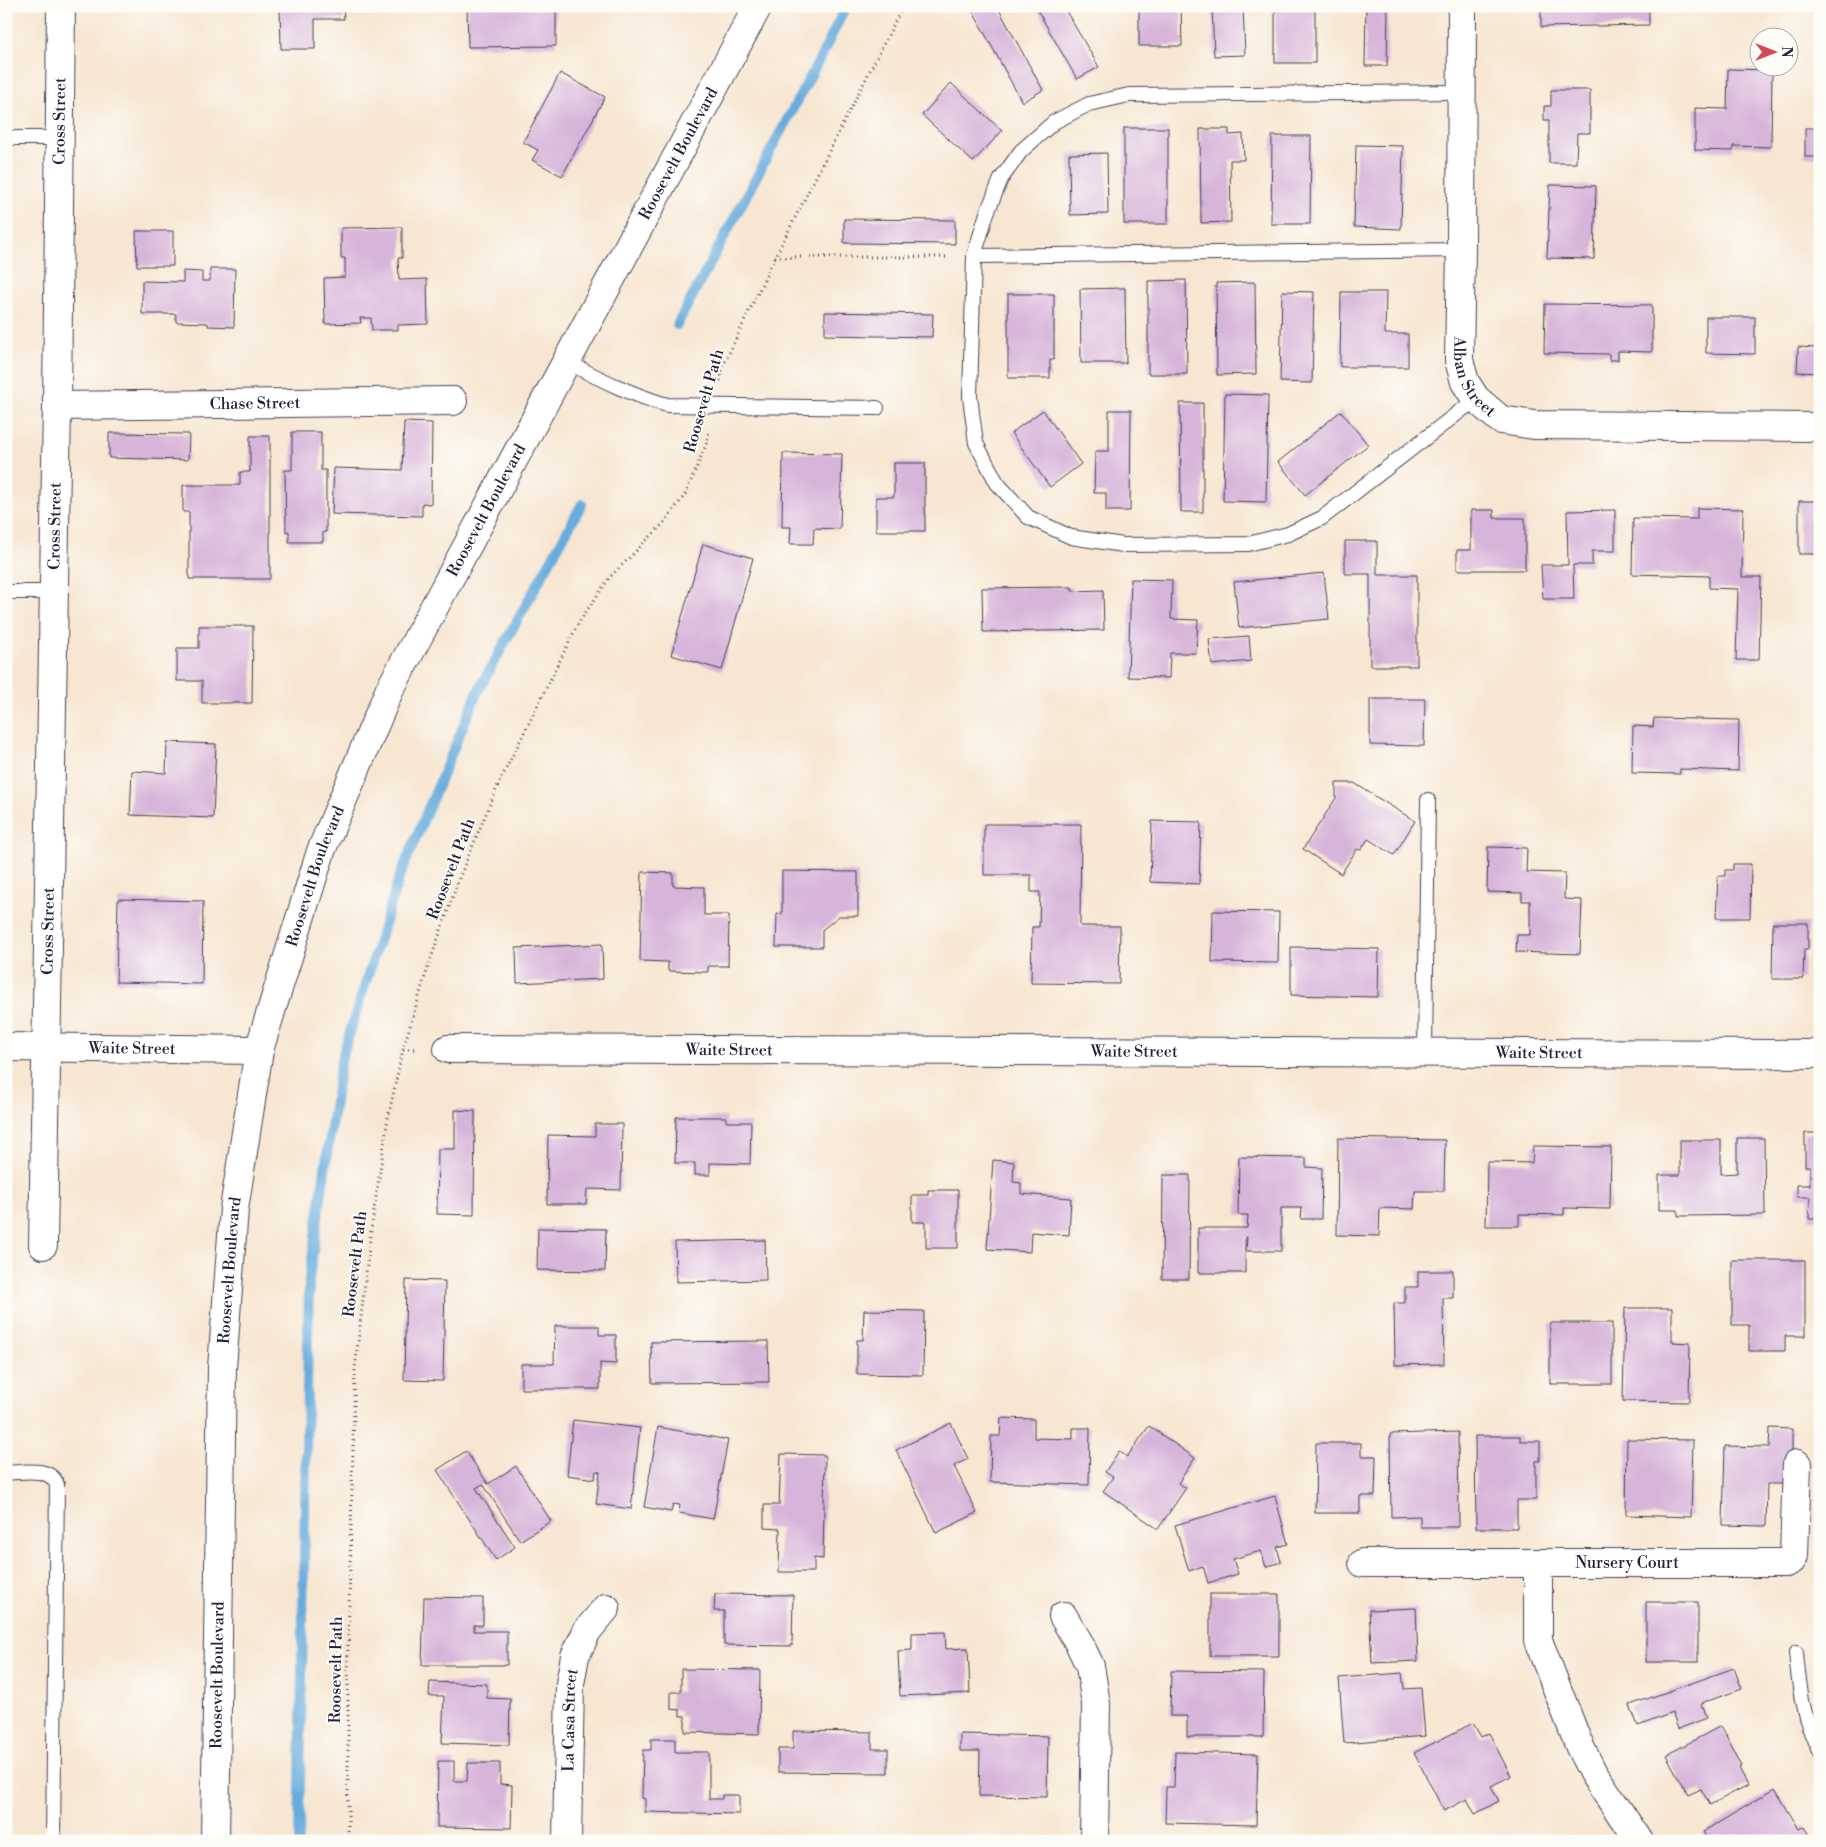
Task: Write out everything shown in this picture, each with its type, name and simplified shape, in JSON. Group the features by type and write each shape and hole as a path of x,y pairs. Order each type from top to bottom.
{"street":[{"name":"Cross Street","path":"43,1245 57,406 61,6"},
{"name":"Roosevelt Boulevard","path":"215,1841 222,1368 234,1209 259,1050 320,851 390,691 758,6"},
{"name":"Alban Street","path":"1462,6 1459,360 1466,382 1476,400 1501,420 1534,425 1820,427"},
{"name":"Chase Street","path":"57,406 453,401"},
{"name":"Waite Street","path":"6,1047 259,1050"},
{"name":"Waite Street","path":"448,1049 1820,1054"},
{"name":"Nursery Court","path":"1363,1563 1786,1564 1794,1556 1797,1464"},
{"path":"1538,1564 1538,1640 1579,1745 1593,1773 1640,1841"},
{"name":"La Casa Street","path":"568,1841 570,1684 575,1656 587,1631 606,1608"},
{"path":"1063,1616 1090,1666 1096,1704 1094,1841"}],"lane":[{"path":"1461,92 1129,95 1089,104 1054,122 1021,151 1001,180 987,213 974,256 970,397 976,443 997,483 1028,517 1071,537 1123,545 1248,544 1288,534 1322,518 1476,400"},
{"path":"6,138 60,138"},
{"path":"974,256 1461,250"},
{"path":"567,362 612,385 646,399 668,404 877,408"},
{"path":"6,592 54,592"},
{"path":"1425,1052 1428,800"},
{"path":"6,1473 45,1473 56,1480 57,1485 53,1841"},
{"path":"1796,1653 1802,1709 1820,1753"}],"path":[{"name":"Roosevelt Path","path":"348,1841 348,1646 355,1369 371,1230 388,1118 403,1049 428,967 460,876 498,786 579,622 610,576 663,524 685,495 706,445 723,366 775,257 902,6"},
{"path":"775,257 974,256"}],"building":[{"path":"280,6 343,6 344,19 315,19 315,49 281,49"},
{"path":"467,6 556,6 556,46 468,47"},
{"path":"978,6 997,6 1043,90 1022,102 972,10"},
{"path":"1035,6 1063,6 1099,67 1077,79"},
{"path":"1139,6 1181,6 1182,46 1139,46"},
{"path":"1212,6 1243,6 1245,55 1214,56"},
{"path":"1275,6 1315,6 1315,63 1275,63"},
{"path":"1366,6 1388,6 1387,66 1365,66"},
{"path":"1541,6 1649,6 1649,25 1541,27"},
{"path":"1728,69 1748,69 1748,78 1772,78 1771,147 1733,146 1733,151 1695,150 1695,108 1727,109"},
{"path":"560,73 605,97 562,176 532,160 538,150 523,142"},
{"path":"951,83 1002,131 973,162 922,115"},
{"path":"1551,90 1590,90 1590,133 1577,133 1576,163 1549,163 1549,120 1544,120 1544,106 1551,106"},
{"path":"1124,128 1168,128 1168,224 1124,224"},
{"path":"1805,128 1820,128 1820,157 1805,157"},
{"path":"1200,129 1229,129 1229,135 1243,134 1244,160 1230,160 1231,222 1201,223"},
{"path":"1272,136 1311,136 1310,224 1271,224"},
{"path":"1356,145 1403,146 1401,229 1354,227"},
{"path":"1107,153 1108,214 1070,215 1069,154"},
{"path":"1550,185 1596,186 1594,259 1547,258"},
{"path":"844,219 955,220 955,244 844,243"},
{"path":"402,227 402,258 398,258 399,280 427,279 428,324 398,325 398,330 372,330 371,318 360,318 361,323 325,324 324,278 345,277 345,258 341,258 341,228"},
{"path":"136,231 173,231 173,266 137,266"},
{"path":"210,269 235,269 234,327 208,326 208,323 176,322 176,314 142,314 142,281 183,282 183,271 202,272 202,281 210,281"},
{"path":"1186,280 1187,374 1148,374 1148,281"},
{"path":"1255,282 1256,374 1217,375 1216,283"},
{"path":"1125,288 1126,363 1081,363 1080,289"},
{"path":"1282,291 1314,292 1312,383 1280,382"},
{"path":"1341,292 1386,292 1385,334 1408,334 1408,367 1340,367"},
{"path":"1008,294 1054,294 1054,360 1050,360 1050,378 1008,378"},
{"path":"1545,304 1652,305 1652,352 1618,351 1618,360 1609,360 1609,354 1544,353"},
{"path":"1818,307 1820,307 1820,373 1797,372 1798,347 1817,348"},
{"path":"825,312 933,314 932,337 825,335"},
{"path":"1706,317 1755,317 1755,354 1706,353"},
{"path":"1225,394 1268,395 1266,502 1223,501"},
{"path":"1180,403 1203,403 1203,512 1181,512"},
{"path":"1043,410 1081,464 1050,487 1011,433"},
{"path":"1109,410 1131,410 1130,511 1106,511 1106,493 1094,493 1095,451 1109,451"},
{"path":"1341,411 1368,445 1305,495 1278,462"},
{"path":"404,422 432,423 431,504 422,503 422,516 332,514 334,468 402,470"},
{"path":"292,432 321,432 321,470 326,470 326,532 323,532 323,542 289,542 289,531 286,532 285,470 292,470"},
{"path":"109,433 189,434 188,460 109,458"},
{"path":"250,436 270,436 270,579 189,579 189,512 183,512 183,485 240,485 240,472 250,472"},
{"path":"783,453 842,454 840,529 814,528 813,544 790,544 791,527 782,527"},
{"path":"894,463 925,463 925,531 876,531 876,497 894,497"},
{"path":"1799,501 1820,501 1820,554 1799,554"},
{"path":"1697,508 1743,509 1742,577 1761,577 1759,660 1736,660 1738,589 1709,588 1709,576 1632,574 1633,518 1697,519"},
{"path":"1471,510 1494,510 1494,518 1525,518 1525,570 1457,570 1457,550 1471,550"},
{"path":"1615,510 1615,551 1592,551 1592,565 1573,565 1574,599 1543,599 1541,565 1568,565 1567,511"},
{"path":"1345,541 1377,541 1377,575 1417,575 1417,666 1370,666 1370,574 1345,574"},
{"path":"703,544 753,558 722,670 671,655"},
{"path":"1324,573 1329,619 1239,628 1234,582"},
{"path":"1131,579 1172,580 1171,619 1198,620 1196,653 1170,653 1169,678 1128,677"},
{"path":"1072,587 1072,591 1103,590 1104,630 983,632 982,588"},
{"path":"199,626 253,626 252,703 202,703 202,681 177,681 177,648 199,648"},
{"path":"1249,636 1251,661 1212,665 1209,639"},
{"path":"1370,699 1425,699 1424,746 1370,745"},
{"path":"1654,718 1739,720 1738,771 1680,769 1680,774 1632,773 1633,726 1653,727"},
{"path":"167,742 216,744 213,818 130,815 132,771 166,773"},
{"path":"1336,783 1354,783 1415,821 1394,855 1368,839 1361,850 1357,849 1341,874 1303,849 1336,798"},
{"path":"1152,821 1201,822 1199,884 1150,882"},
{"path":"984,824 1081,824 1080,926 1120,926 1119,984 1031,983 1032,927 1039,927 1040,892 1031,892 1031,875 984,875"},
{"path":"1488,847 1527,848 1526,872 1565,873 1564,899 1582,900 1580,954 1516,952 1517,935 1530,935 1530,901 1522,901 1522,893 1487,892"},
{"path":"1733,864 1751,864 1750,918 1716,918 1718,876 1725,876 1725,870 1733,870"},
{"path":"782,871 858,872 858,916 839,916 822,930 822,947 776,947 777,914 782,914"},
{"path":"642,872 673,873 673,886 704,887 704,915 729,915 728,966 708,966 708,972 668,971 668,962 640,961"},
{"path":"118,899 203,901 202,984 116,982"},
{"path":"1213,911 1279,912 1278,963 1212,962"},
{"path":"1773,923 1808,923 1808,950 1804,950 1803,979 1772,979"},
{"path":"602,944 603,979 517,983 516,948"},
{"path":"1291,947 1379,949 1378,997 1291,995"},
{"path":"455,1110 475,1111 474,1215 437,1214 438,1149 455,1149"},
{"path":"1817,1112 1820,1112 1820,1219 1809,1219 1810,1197 1797,1197 1797,1185 1810,1185 1810,1166 1805,1166 1805,1133 1816,1133"},
{"path":"676,1117 726,1117 726,1122 751,1122 750,1164 710,1163 710,1175 695,1175 695,1163 675,1163"},
{"path":"595,1124 622,1124 621,1190 587,1189 586,1204 547,1204 548,1135 595,1136"},
{"path":"1338,1138 1445,1140 1444,1191 1415,1191 1414,1209 1380,1208 1379,1236 1337,1235"},
{"path":"1737,1138 1764,1138 1765,1215 1678,1216 1678,1210 1659,1210 1659,1175 1680,1175 1680,1140 1721,1140 1721,1174 1737,1173"},
{"path":"1533,1146 1611,1147 1610,1209 1564,1208 1564,1215 1519,1214 1519,1226 1486,1226 1487,1162 1532,1163"},
{"path":"1239,1157 1306,1158 1306,1167 1322,1168 1321,1219 1301,1219 1302,1208 1281,1208 1281,1251 1246,1251 1247,1237 1245,1237 1245,1273 1198,1273 1198,1228 1247,1228 1248,1215 1238,1215"},
{"path":"993,1160 1014,1162 1013,1182 1021,1183 1021,1194 1071,1198 1069,1235 1031,1232 1030,1252 987,1249"},
{"path":"1163,1175 1190,1175 1189,1279 1162,1279"},
{"path":"928,1190 958,1190 958,1248 926,1248 926,1222 912,1222 912,1195 928,1195"},
{"path":"538,1228 606,1229 605,1271 537,1270"},
{"path":"765,1240 766,1280 676,1282 675,1242"},
{"path":"1732,1260 1805,1260 1805,1336 1785,1336 1785,1351 1749,1351 1749,1325 1732,1325"},
{"path":"1418,1271 1453,1271 1453,1298 1443,1298 1444,1364 1395,1365 1394,1303 1405,1303 1405,1287 1418,1287"},
{"path":"406,1280 445,1281 443,1381 404,1380"},
{"path":"1625,1308 1672,1308 1672,1342 1690,1343 1689,1402 1623,1401"},
{"path":"864,1310 924,1311 923,1375 857,1374 857,1340 863,1340"},
{"path":"1550,1323 1612,1323 1612,1384 1550,1384"},
{"path":"555,1326 599,1326 599,1335 616,1335 616,1364 600,1363 600,1389 521,1389 521,1364 554,1364"},
{"path":"768,1341 769,1382 652,1383 651,1342"},
{"path":"1001,1418 1034,1419 1034,1438 1073,1439 1073,1428 1090,1428 1089,1485 990,1482 991,1436 1000,1436"},
{"path":"573,1420 640,1428 631,1509 596,1504 600,1472 596,1471 595,1479 567,1475"},
{"path":"951,1423 968,1459 954,1466 977,1513 936,1533 896,1450"},
{"path":"1149,1426 1195,1458 1178,1483 1186,1488 1158,1529 1103,1491 1113,1477 1105,1472 1119,1451 1127,1457"},
{"path":"658,1427 728,1440 713,1519 679,1513 680,1505 673,1504 671,1512 644,1507"},
{"path":"1770,1428 1792,1429 1792,1455 1787,1454 1786,1484 1767,1484 1766,1526 1723,1525 1725,1446 1769,1447"},
{"path":"1458,1432 1459,1527 1420,1527 1420,1516 1391,1517 1390,1434"},
{"path":"1475,1436 1520,1436 1520,1441 1540,1441 1540,1461 1536,1461 1536,1500 1517,1500 1517,1528 1476,1528"},
{"path":"1627,1439 1693,1440 1691,1517 1626,1515"},
{"path":"1316,1443 1361,1443 1361,1456 1376,1456 1375,1496 1360,1496 1360,1513 1315,1513"},
{"path":"466,1451 488,1484 516,1466 551,1521 520,1541 483,1484 476,1488 515,1547 496,1560 437,1470"},
{"path":"781,1454 825,1455 823,1559 814,1558 814,1572 779,1572 780,1529 764,1528 764,1505 779,1505"},
{"path":"1275,1496 1288,1544 1277,1547 1281,1562 1266,1567 1261,1551 1233,1559 1238,1574 1208,1583 1203,1566 1189,1571 1175,1525"},
{"path":"715,1594 793,1595 792,1646 724,1645 724,1611 714,1611"},
{"path":"1210,1594 1279,1594 1279,1656 1210,1656"},
{"path":"424,1597 483,1598 483,1625 474,1625 474,1631 507,1631 507,1665 422,1665"},
{"path":"1646,1602 1698,1602 1698,1662 1646,1662"},
{"path":"1416,1608 1418,1661 1372,1663 1369,1610"},
{"path":"945,1632 946,1649 968,1648 970,1693 900,1696 898,1651 912,1650 912,1633"},
{"path":"1734,1668 1742,1689 1702,1703 1707,1718 1678,1729 1672,1713 1638,1726 1630,1705"},
{"path":"681,1669 760,1670 759,1734 685,1732 685,1716 680,1716 680,1710 671,1709 671,1692 681,1692"},
{"path":"1171,1671 1264,1672 1263,1737 1187,1737 1187,1716 1170,1716"},
{"path":"1402,1673 1404,1689 1421,1688 1425,1736 1344,1743 1339,1678"},
{"path":"430,1682 487,1684 487,1698 510,1699 509,1745 442,1743 444,1696 429,1696"},
{"path":"1473,1723 1481,1737 1489,1733 1511,1776 1491,1786 1499,1801 1475,1814 1467,1799 1444,1811 1414,1753"},
{"path":"1721,1726 1742,1766 1739,1768 1748,1785 1710,1805 1701,1789 1688,1795 1666,1755"},
{"path":"793,1731 872,1732 872,1749 888,1749 888,1773 778,1772 778,1749 793,1749"},
{"path":"960,1734 1048,1736 1047,1797 979,1796 980,1751 960,1751"},
{"path":"651,1739 675,1739 675,1752 709,1752 709,1799 722,1799 722,1795 739,1795 739,1814 645,1812 645,1799 642,1798 643,1750 651,1750"},
{"path":"1175,1752 1258,1754 1256,1825 1165,1823 1166,1787 1174,1787"},
{"path":"438,1761 454,1761 454,1781 467,1781 468,1763 500,1763 500,1784 512,1785 511,1828 437,1827"},
{"path":"1775,1789 1799,1829 1805,1826 1813,1841 1709,1841 1703,1832"}],"waterway":[{"path":"677,325 824,51 846,6"},
{"path":"299,1841 309,1279 341,1060 399,878 478,691 582,504"}]}
